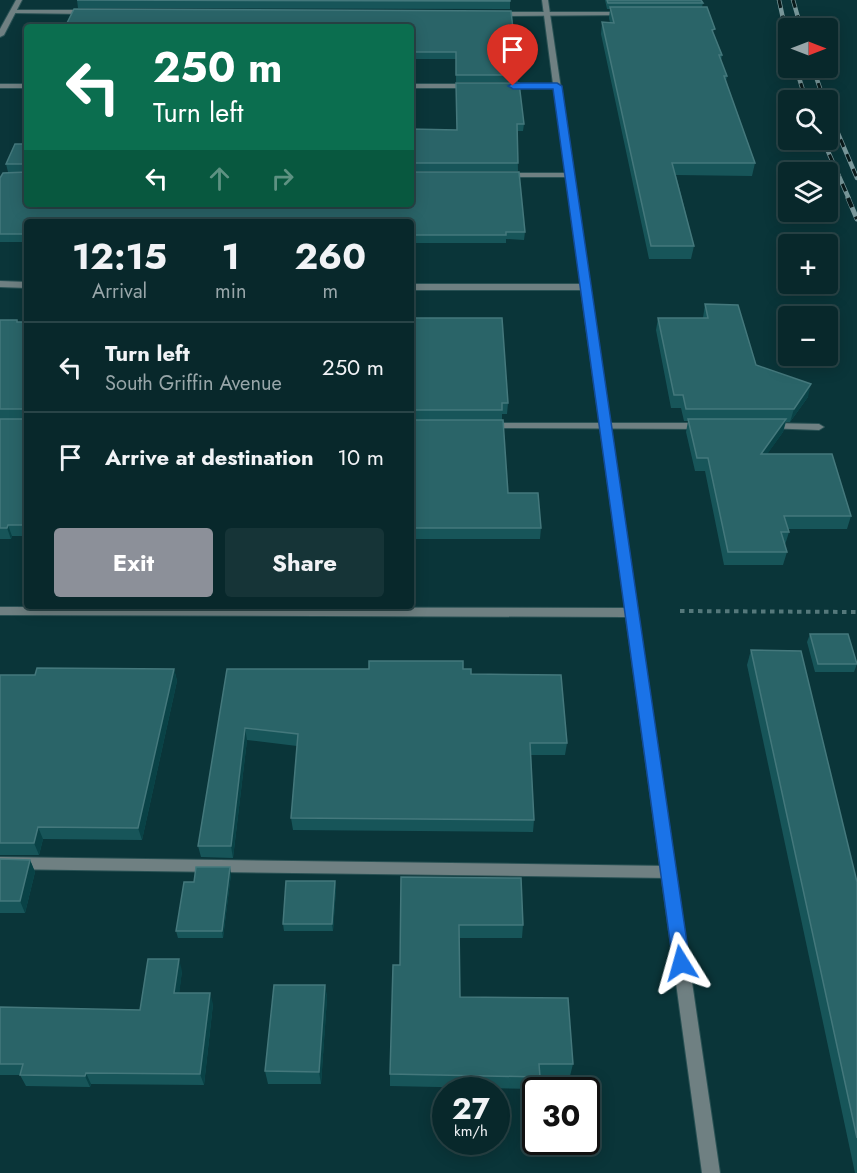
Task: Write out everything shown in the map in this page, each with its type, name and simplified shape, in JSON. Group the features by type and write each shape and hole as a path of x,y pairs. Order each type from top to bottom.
{"street":[{"path":"0,35 19,0"},
{"path":"545,0 711,1173"},
{"path":"13,12 94,12"},
{"path":"489,14 633,14"},
{"path":"0,86 24,86"},
{"path":"414,86 477,86"},
{"path":"500,86 557,86"},
{"path":"494,175 570,175"},
{"path":"0,284 24,285"},
{"path":"414,286 586,287"},
{"path":"478,426 716,426"},
{"path":"762,426 819,427"},
{"path":"0,611 632,613"},
{"path":"0,862 668,872"}],"path":[{"path":"680,611 857,612"}],"building":[{"path":"77,0 510,0 510,1"},
{"path":"607,0 701,0 703,3 608,3"},
{"path":"610,7 707,7 715,29 712,30 722,55 719,55 727,76 724,76 755,163 672,163 694,246 651,246 602,22 614,23"},
{"path":"74,9 511,11 518,75 456,75 456,52 414,52 414,24 66,24"},
{"path":"456,83 519,83 524,124 517,124 518,163 414,163 414,129 457,130"},
{"path":"15,144 24,144 24,164 6,164"},
{"path":"24,172 24,207 414,207 414,172 519,172 525,232 506,232 506,235 414,235 414,219 24,219 24,234 0,234 0,178 3,173"},
{"path":"705,304 738,305 756,365 811,384 794,409 686,409 683,395 674,395 658,318 708,318"},
{"path":"414,318 502,318 508,403 502,403 502,410 414,410"},
{"path":"0,320 17,320 17,322 24,322 24,409 0,409"},
{"path":"0,419 24,419 24,525 8,525 7,528 0,528"},
{"path":"688,419 786,419 761,454 832,454 851,516 784,516 789,532 781,532 787,552 728,552 708,458 697,458"},
{"path":"414,420 503,420 508,493 538,493 541,528 414,528"},
{"path":"810,634 848,634 857,664 818,664"},
{"path":"751,650 801,651 857,882 857,1138"},
{"path":"369,661 463,661 463,669 471,669 471,674 561,675 567,743 530,743 534,820 291,818 298,734 245,728 231,846 198,846 227,669 369,669"},
{"path":"37,668 174,669 138,828 38,827 34,843 0,843 0,675 35,675"},
{"path":"0,859 30,860 20,901 0,901"},
{"path":"196,867 230,867 222,931 176,931 184,882 194,882"},
{"path":"401,877 521,878 523,925 459,925 460,997 568,998 573,1064 539,1064 540,1077 390,1074 393,965 400,965"},
{"path":"286,881 335,881 332,924 283,924"},
{"path":"148,959 179,959 174,993 210,993 200,1074 20,1075 23,1064 0,1064 0,1007 140,1010"},
{"path":"274,985 325,985 319,1072 265,1071"}],"railway":[{"path":"779,0 783,18"},
{"path":"793,0 798,18"},
{"path":"799,78 803,90"},
{"path":"816,78 821,90"},
{"path":"838,133 857,178"},
{"path":"827,150 849,199"},
{"path":"848,198 857,219"}],"route":[{"path":"513,86 557,86 681,963"}]}
